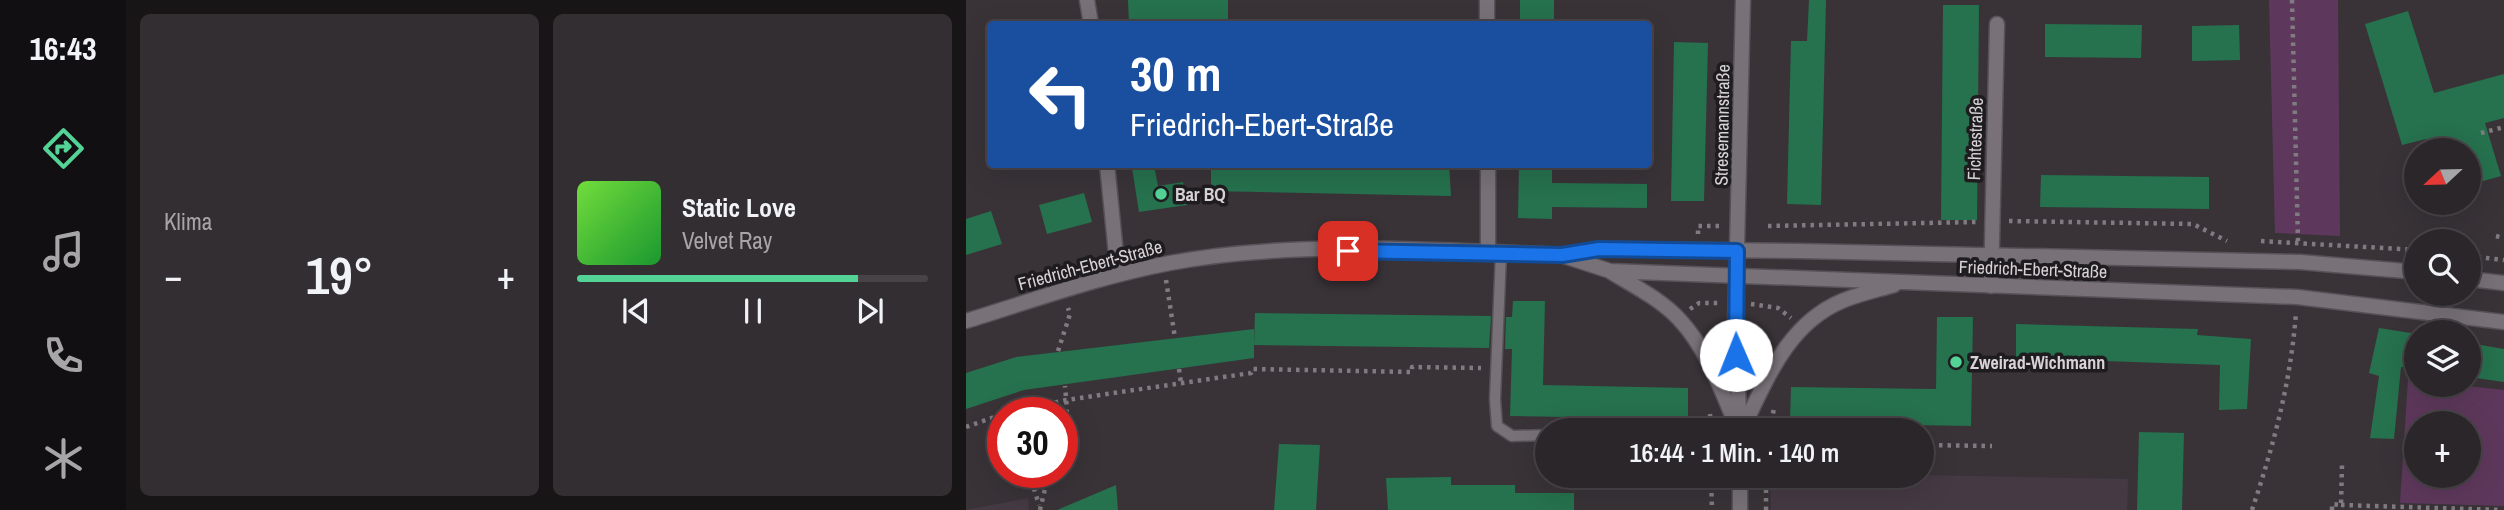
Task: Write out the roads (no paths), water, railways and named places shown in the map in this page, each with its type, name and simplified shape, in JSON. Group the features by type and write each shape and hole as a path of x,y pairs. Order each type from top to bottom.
{"street":[{"path":"1087,0 1090,21"},
{"path":"1487,0 1487,21"},
{"name":"Stresemannstraße","path":"1740,418 1736,275 1743,0"},
{"name":"Fichtestraße","path":"1991,286 1997,24"},
{"path":"1107,168 1118,274"},
{"path":"1488,168 1495,252"},
{"name":"Friedrich-Ebert-Straße","path":"966,321 1118,274 1231,255 1306,250 1562,255 1599,249 1737,251 2300,262 2404,271"},
{"name":"Friedrich-Ebert-Straße","path":"1562,255 1610,271 1871,280 1896,284 2297,297 2504,322"},
{"path":"1610,271 1656,300 1690,334 1712,367 1735,418"},
{"path":"2481,280 2504,283"},
{"path":"1746,418 1775,360 1803,326 1842,300 1896,284"},
{"path":"1740,488 1740,510"}],"lane":[{"path":"1495,252 1497,426 1512,436 1535,435"}],"place":[{"name":"Bar BQ","path":"1161,194"},
{"name":"Zweirad-Wichmann","path":"1956,362"}]}
